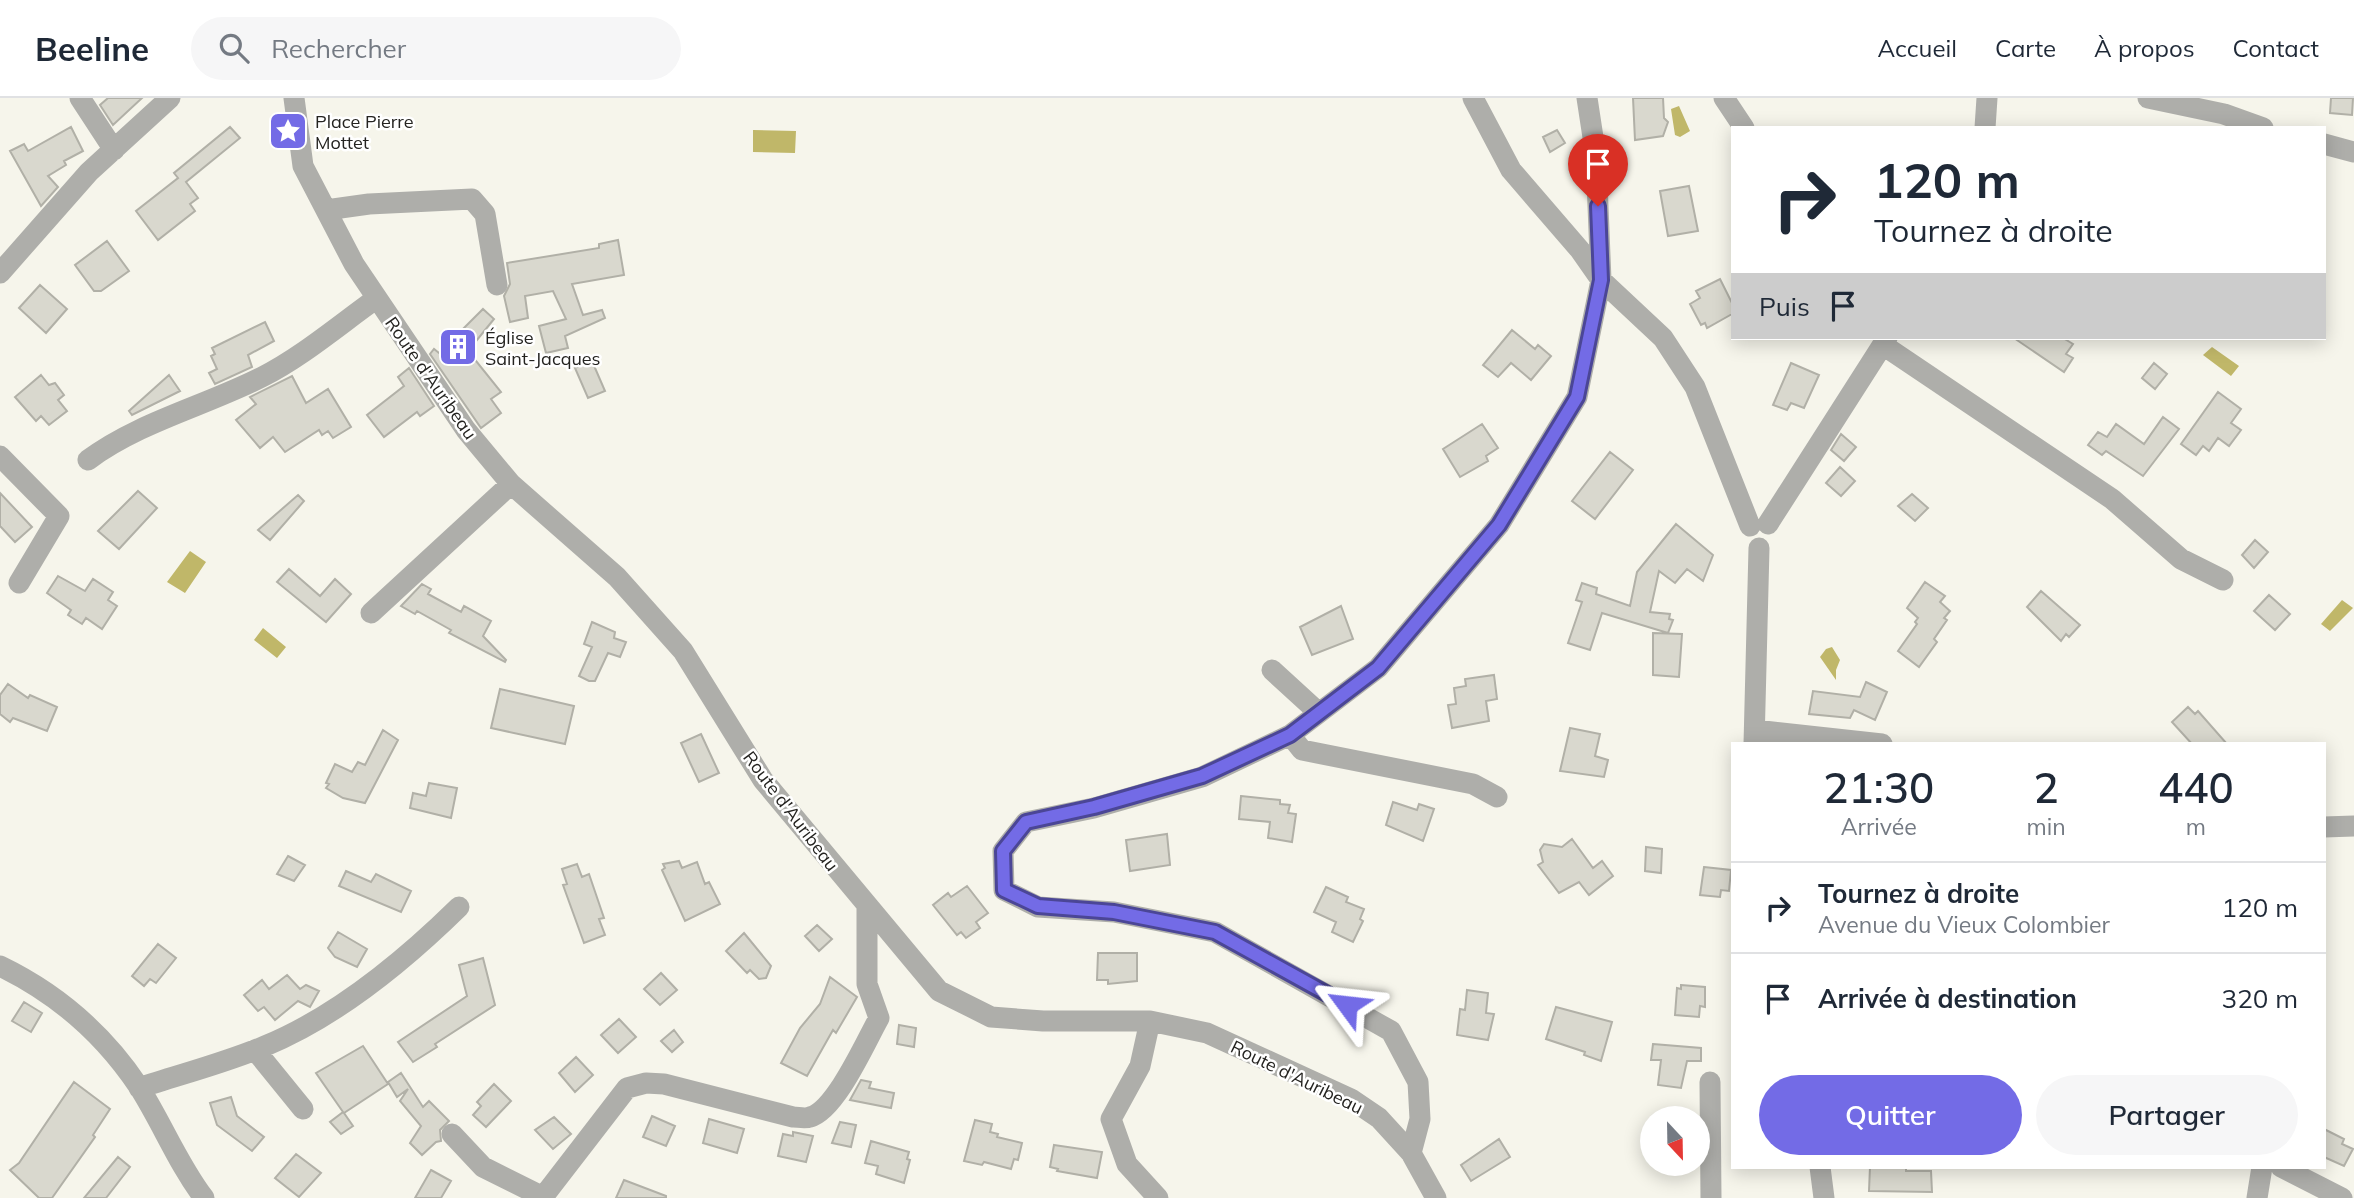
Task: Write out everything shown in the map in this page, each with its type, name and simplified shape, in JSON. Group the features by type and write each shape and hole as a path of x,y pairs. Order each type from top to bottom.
{"street":[{"path":"80,98 114,150"},
{"path":"0,273 89,172 170,98"},
{"name":"Route d'Auribeau","path":"294,98 303,166 354,264 466,430 511,484 617,577 683,651 763,780 867,908 939,991 991,1017 1043,1021 1150,1021 1207,1033 1350,1099 1378,1118 1410,1153 1436,1198"},
{"path":"1473,98 1511,170 1580,250 1601,280 1663,338 1695,387 1759,525"},
{"path":"1410,1153 1420,1119 1418,1082 1391,1031 1215,932 1114,912 1038,906 1004,890 1003,851 1026,822 1094,807 1202,776 1290,735 1378,668 1499,525 1577,397 1601,280 1596,157 1587,98"},
{"path":"1724,98 1743,126"},
{"path":"1985,126 1987,98"},
{"path":"2148,98 2224,114 2257,126"},
{"path":"2326,145 2354,152"},
{"path":"326,210 369,204 472,199 485,214 497,285"},
{"path":"88,460 113,441 217,398 283,365 377,298"},
{"path":"1846,742 1755,737 1759,548 1748,539 1885,341 2112,499 2181,559 2223,580"},
{"path":"0,456 59,516 19,583"},
{"path":"371,613 511,484"},
{"path":"1272,670 1319,713"},
{"path":"1290,735 1302,750 1473,784 1497,796"},
{"path":"2326,827 2354,826"},
{"path":"139,1088 255,1050 307,1026 401,961 459,907"},
{"path":"452,1134 483,1167 545,1198 627,1087 646,1083 664,1084 793,1117 809,1118 822,1111 838,1090 879,1018 867,984 867,908"},
{"path":"0,966 37,985 70,1007 101,1039 139,1088 204,1198"},
{"path":"1150,1021 1140,1066 1111,1119 1127,1164 1158,1198"},
{"path":"255,1050 303,1110"},
{"path":"1710,1082 1711,1198"},
{"path":"1820,1169 1824,1198"},
{"path":"2257,1198 2262,1169"},
{"path":"2285,1169 2342,1198"}],"shaded area":[{"path":"1679,106 1690,131 1680,137 1675,135 1671,109"},
{"path":"753,130 796,131 795,153 753,152"},
{"path":"2212,347 2239,366 2231,376 2203,355"},
{"path":"190,551 206,562 185,593 167,582"},
{"path":"2342,600 2353,608 2330,631 2321,624"},
{"path":"263,628 286,647 277,658 254,640"},
{"path":"1832,647 1840,660 1836,680 1820,657 1826,649"}],"building":[{"path":"108,98 142,98 113,125 100,105"},
{"path":"1633,98 1663,98 1664,118 1668,122 1663,136 1635,140"},
{"path":"2331,98 2353,98 2352,115 2330,113"},
{"path":"71,127 83,151 64,161 66,165 48,176 58,187 41,206 10,151 24,144 28,151"},
{"path":"230,127 240,138 186,182 198,198 190,204 195,211 158,240 136,211 178,178 174,173"},
{"path":"1557,130 1565,143 1550,152 1543,137"},
{"path":"1689,186 1698,231 1668,236 1660,191"},
{"path":"618,240 624,275 572,284 583,315 602,310 605,318 565,336 568,348 546,353 539,326 566,319 553,291 525,296 528,318 510,322 504,296 510,284 507,263 599,248 599,244"},
{"path":"107,241 129,271 101,291 94,291 75,265"},
{"path":"1720,279 1731,301 1731,315 1707,328 1705,323 1701,325 1690,304 1700,298 1696,291"},
{"path":"40,285 67,309 46,333 19,308"},
{"path":"483,309 494,319 468,351 501,392 491,399 501,413 481,428 430,354 434,349 439,353"},
{"path":"265,322 274,341 248,355 252,367 215,384 209,373 217,369 211,356 215,354 212,348"},
{"path":"1512,330 1535,349 1538,345 1551,356 1531,380 1511,363 1498,377 1483,365"},
{"path":"2017,340 2066,340 2073,344 2066,354 2073,358 2064,372"},
{"path":"592,361 605,391 588,398 575,368"},
{"path":"1791,363 1819,375 1804,408 1791,403 1787,410 1773,405"},
{"path":"2154,363 2167,374 2155,389 2142,378"},
{"path":"409,368 434,406 420,416 417,412 384,437 367,415 404,386 398,377"},
{"path":"41,375 49,385 55,383 64,395 58,400 67,411 49,425 41,416 36,421 15,397"},
{"path":"169,375 180,391 132,415 129,411"},
{"path":"292,376 306,403 328,389 351,427 333,438 328,431 322,435 319,430 285,452 273,437 260,448 236,420 256,404 250,397"},
{"path":"2218,392 2241,409 2231,423 2241,430 2229,446 2218,438 2209,451 2203,446 2196,455 2181,444"},
{"path":"2163,417 2179,429 2143,476 2106,451 2102,455 2088,445 2098,432 2107,437 2116,424 2144,444"},
{"path":"1482,424 1498,448 1486,456 1488,461 1460,477 1443,449"},
{"path":"1841,434 1856,447 1844,461 1831,450"},
{"path":"1610,452 1633,470 1595,519 1572,501"},
{"path":"1840,467 1855,481 1841,496 1826,483"},
{"path":"138,491 157,508 119,549 98,531"},
{"path":"0,493 32,527 15,542 0,526"},
{"path":"1912,494 1928,508 1915,521 1898,506"},
{"path":"298,495 304,501 270,540 258,530"},
{"path":"1676,524 1713,555 1703,581 1687,569 1675,583 1659,571 1650,612 1670,614 1669,619 1673,620 1668,633 1602,613 1590,650 1568,643 1582,602 1576,600 1582,583 1597,588 1596,594 1630,606 1637,572"},
{"path":"2255,540 2268,552 2254,568 2242,555"},
{"path":"289,569 320,596 335,579 351,594 326,622 277,582"},
{"path":"58,576 85,591 93,579 113,592 108,600 117,606 102,629 86,618 82,624 68,615 71,610 47,593"},
{"path":"1925,582 1945,596 1940,602 1950,611 1934,639 1937,642 1919,667 1898,651 1917,624 1915,622 1918,618 1907,608"},
{"path":"422,584 431,589 428,594 461,612 464,606 491,621 483,636 505,662 449,633 451,630 417,611 415,614 401,606"},
{"path":"2041,591 2080,625 2069,637 2066,634 2061,641 2027,607"},
{"path":"2269,595 2290,614 2275,630 2254,611"},
{"path":"1341,606 1353,639 1312,655 1300,627"},
{"path":"592,622 615,632 614,638 626,642 620,657 608,653 595,681 589,681 579,676 592,647 584,644"},
{"path":"1653,633 1682,634 1679,677 1653,675"},
{"path":"1494,675 1497,699 1486,701 1489,721 1452,728 1448,705 1456,704 1454,688 1466,686 1465,679"},
{"path":"1866,682 1887,692 1875,720 1854,710 1850,718 1809,714 1813,691 1860,697"},
{"path":"8,684 28,698 30,695 57,707 47,731 13,718 10,722 0,714 0,695"},
{"path":"500,689 574,706 565,744 491,728"},
{"path":"2188,707 2195,714 2198,711 2225,742 2190,742 2172,722"},
{"path":"1570,728 1600,734 1595,756 1608,760 1604,777 1560,771"},
{"path":"383,730 398,740 365,803 343,798 326,788 335,764 352,772 358,762 365,765"},
{"path":"701,734 719,773 699,782 681,743"},
{"path":"429,783 457,788 451,818 410,808 413,793 426,796"},
{"path":"1241,796 1280,800 1280,804 1290,805 1288,813 1296,814 1292,842 1268,838 1270,822 1239,819"},
{"path":"1393,802 1417,810 1419,804 1434,809 1423,841 1386,825"},
{"path":"1167,834 1170,865 1130,871 1126,840"},
{"path":"1572,839 1593,868 1602,861 1613,876 1589,895 1579,882 1559,893 1538,865 1543,862 1540,850 1544,844 1562,847"},
{"path":"1646,847 1662,849 1661,873 1645,871"},
{"path":"288,856 305,865 294,881 277,874"},
{"path":"679,861 682,868 697,862 705,884 709,882 720,904 685,921 662,870 665,868 663,864"},
{"path":"577,864 582,877 589,874 604,918 599,919 605,935 584,943 563,885 567,884 562,869"},
{"path":"1704,867 1731,870 1729,891 1721,890 1720,897 1700,895"},
{"path":"346,871 371,882 376,874 411,891 401,912 339,886"},
{"path":"967,886 988,913 976,922 980,928 966,938 961,932 957,935 933,905 948,893 951,897"},
{"path":"1326,887 1348,897 1346,902 1364,909 1360,919 1363,921 1353,942 1332,932 1336,922 1314,912"},
{"path":"817,925 832,939 819,951 805,936"},
{"path":"338,932 367,949 357,967 335,957 328,948"},
{"path":"744,933 771,966 766,978 759,979 750,970 747,973 726,951"},
{"path":"158,944 176,958 156,983 150,979 144,986 132,976"},
{"path":"1098,953 1137,953 1137,981 1108,984 1108,980 1097,980"},
{"path":"483,958 495,1005 435,1044 437,1047 413,1062 398,1042 467,996 459,965"},
{"path":"661,973 677,990 660,1005 644,989"},
{"path":"287,975 300,989 306,985 319,991 310,1007 298,1001 275,1020 264,1007 258,1011 244,995 262,980 269,989"},
{"path":"830,977 857,997 836,1033 833,1030 807,1076 781,1063 800,1028 820,1004"},
{"path":"1681,985 1705,987 1705,1007 1700,1006 1699,1017 1675,1015 1677,988 1681,989"},
{"path":"1467,990 1488,993 1486,1013 1494,1014 1488,1040 1457,1035 1460,1009 1465,1010"},
{"path":"24,1002 42,1013 31,1032 12,1021"},
{"path":"1556,1007 1612,1022 1601,1061 1584,1055 1585,1052 1546,1039"},
{"path":"619,1019 636,1037 618,1053 601,1035"},
{"path":"899,1025 916,1028 914,1047 897,1044"},
{"path":"674,1030 683,1042 672,1052 661,1041"},
{"path":"1653,1044 1701,1048 1701,1061 1687,1061 1681,1088 1658,1085 1661,1060 1651,1060"},
{"path":"363,1046 388,1084 344,1113 353,1126 341,1134 330,1122 343,1112 316,1073"},
{"path":"576,1057 593,1075 575,1092 559,1073"},
{"path":"401,1073 423,1107 429,1101 449,1121 440,1130 441,1141 436,1142 422,1155 410,1143 421,1126 400,1101 408,1089 397,1097 388,1082"},
{"path":"861,1080 871,1082 869,1088 894,1093 891,1108 850,1100"},
{"path":"74,1082 110,1109 93,1135 95,1137 52,1198 39,1198 10,1170 19,1163"},
{"path":"494,1084 511,1101 486,1127 473,1115 481,1106 477,1102"},
{"path":"231,1097 237,1116 264,1137 252,1151 217,1125 210,1103"},
{"path":"652,1116 675,1126 666,1146 643,1137"},
{"path":"554,1117 571,1134 553,1149 535,1130"},
{"path":"709,1119 744,1129 737,1153 703,1143"},
{"path":"975,1120 992,1124 990,1132 998,1134 997,1137 1022,1143 1018,1160 1014,1159 1011,1169 984,1162 982,1165 964,1161"},
{"path":"840,1122 856,1125 851,1147 832,1143"},
{"path":"2326,1130 2344,1139 2342,1144 2353,1149 2344,1166 2326,1158"},
{"path":"793,1132 813,1136 806,1162 778,1156 783,1134 793,1136"},
{"path":"1499,1139 1510,1157 1471,1181 1461,1165"},
{"path":"871,1141 909,1152 907,1159 910,1160 904,1183 876,1174 878,1166 865,1163"},
{"path":"1054,1145 1102,1152 1097,1178 1057,1171 1058,1169 1050,1167"},
{"path":"296,1154 321,1173 299,1197 275,1178"},
{"path":"118,1157 130,1167 106,1198 84,1198"},
{"path":"1870,1169 1931,1171 1932,1192 1869,1191"},
{"path":"431,1170 451,1181 441,1198 415,1198"},
{"path":"624,1180 666,1196 666,1198 616,1198"}],"place":[{"name":"Place Pierre Mottet","path":"288,131"},
{"name":"Église Saint-Jacques","path":"458,347"}],"route":[{"path":"1347,1005 1215,932 1114,912 1038,906 1004,890 1003,851 1026,822 1094,807 1202,776 1290,735 1378,668 1499,525 1577,397 1601,280 1598,206"}]}
